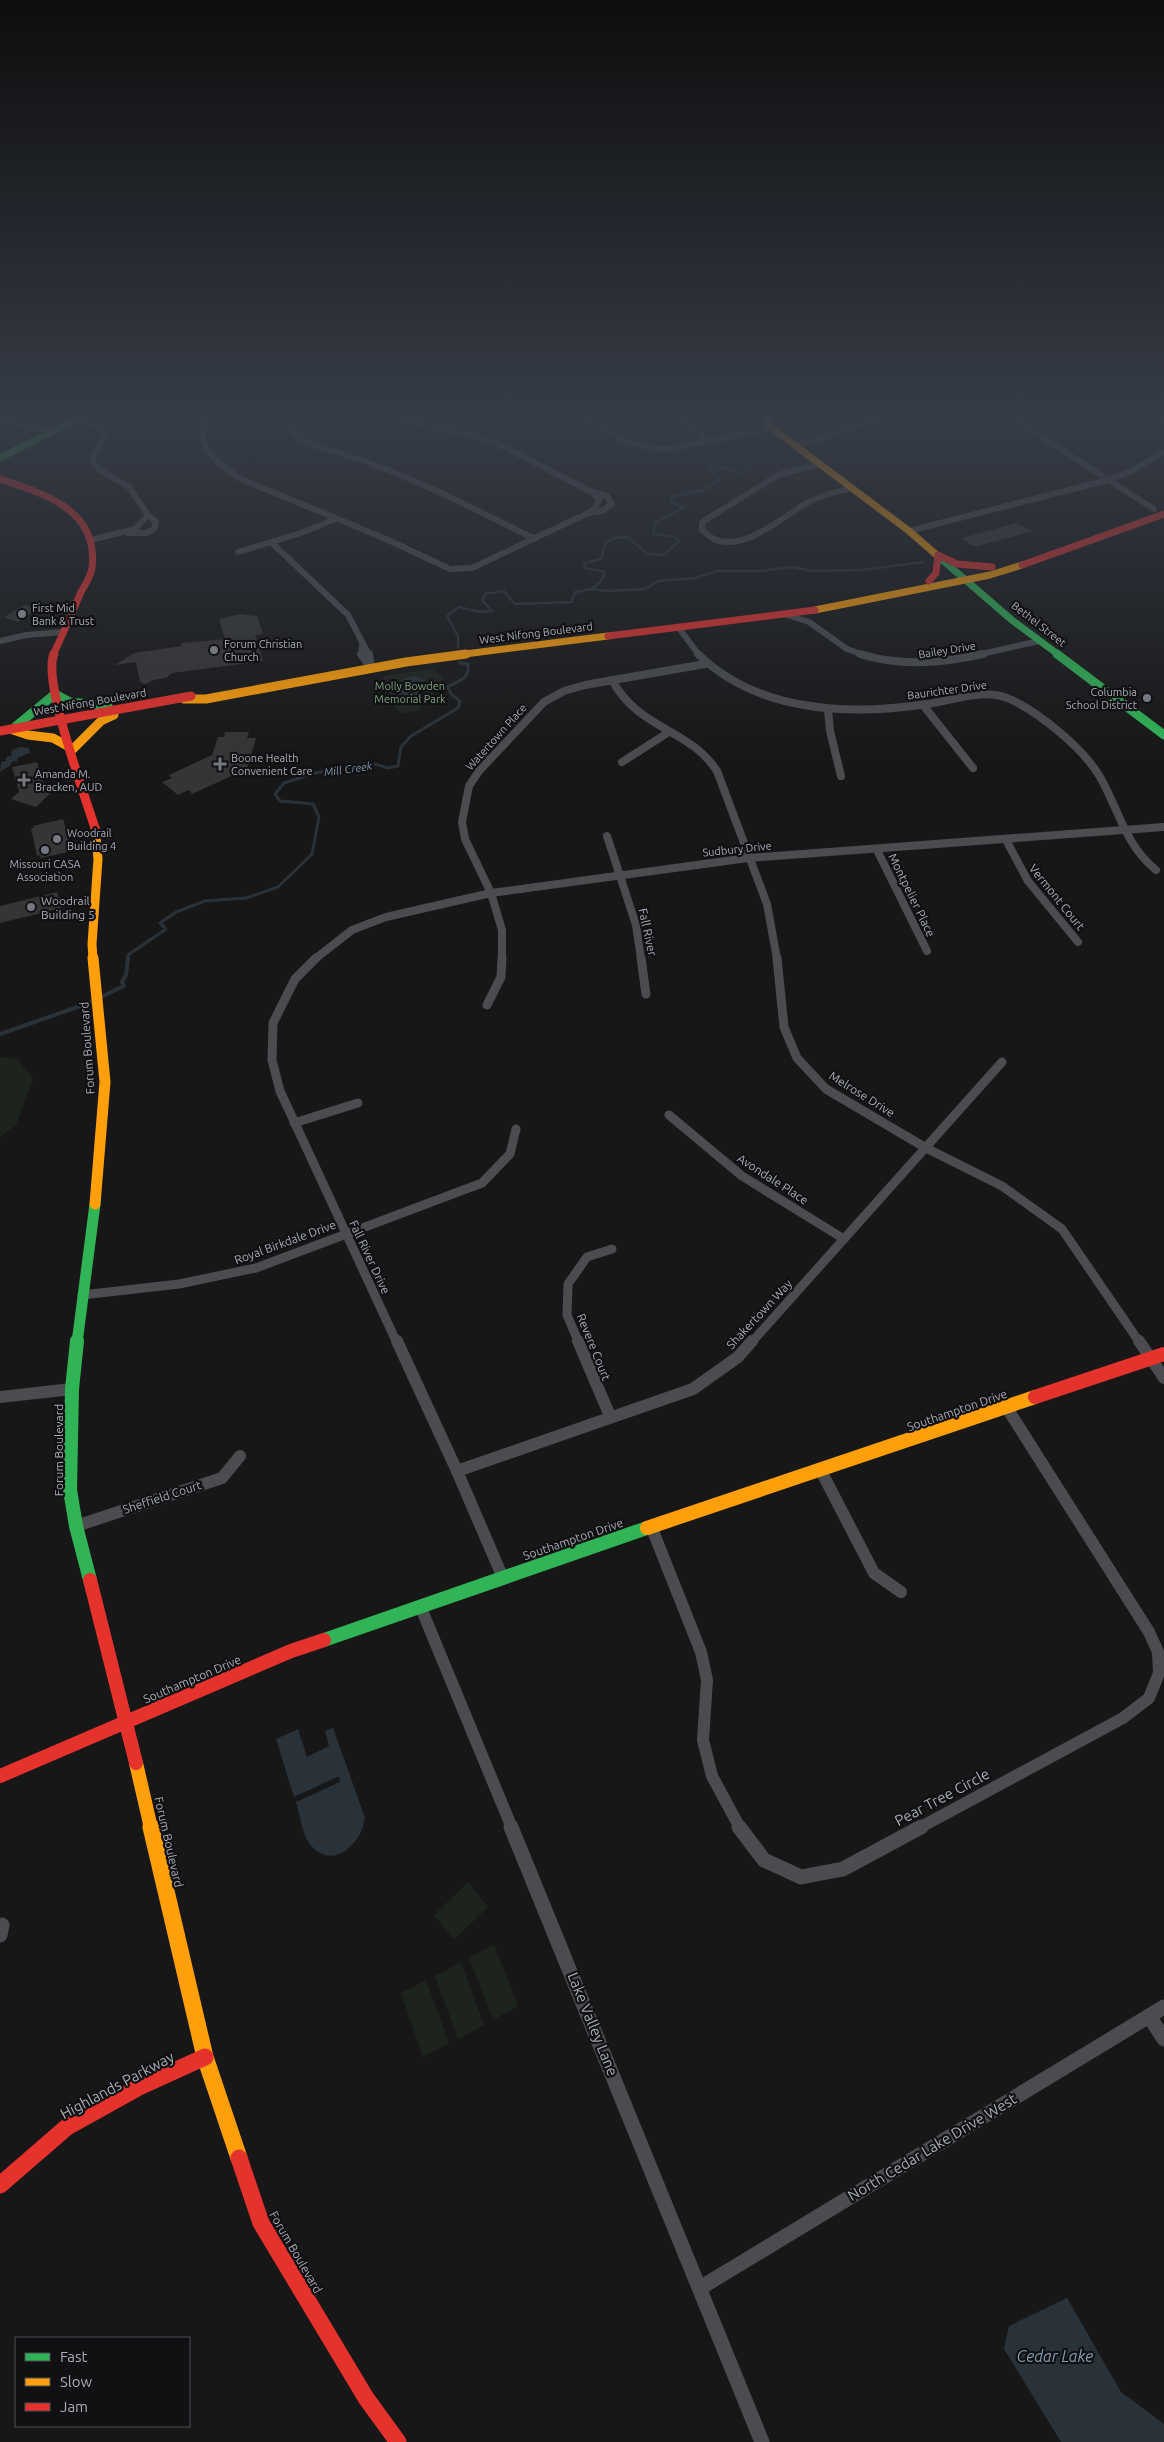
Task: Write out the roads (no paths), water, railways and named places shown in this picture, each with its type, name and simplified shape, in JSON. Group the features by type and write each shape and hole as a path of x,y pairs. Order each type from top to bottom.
{"street":[{"name":"Forum Boulevard","path":"84,529 91,540 92,569 62,632 52,658 55,694 95,825 98,859 92,944 105,1082 94,1221 82,1295 72,1389 70,1490 76,1526 126,1721 205,2057 261,2223 366,2398 398,2442"},
{"path":"91,540 131,529"},
{"path":"125,532 146,533 152,529"},
{"path":"238,552 272,543 307,529"},
{"path":"359,529 445,568 472,568 556,529"},
{"path":"515,529 536,539"},
{"path":"702,529 707,536 713,539 729,542 746,540 764,529"},
{"name":"Bethel Street","path":"906,529 988,600 1039,641 1164,735"},
{"path":"909,531 917,529"},
{"name":"West Nifong Boulevard","path":"991,571 1108,529"},
{"name":"West Nifong Boulevard","path":"184,699 206,699 316,680 340,673 371,668 787,615 890,596 991,571 1113,533 1116,529"},
{"path":"272,543 345,611 354,624 362,645 360,653 364,662 371,668"},
{"path":"890,596 901,597 941,589 956,589 970,592 988,600 988,579 991,571 957,564 938,555 936,572 929,581"},
{"name":"West Nifong Boulevard","path":"736,620 758,613 929,581 964,578"},
{"path":"808,622 813,610"},
{"name":"Bailey Drive","path":"787,615 808,622 850,651 880,661 899,664 941,663 1039,641"},
{"name":"Baurichter Drive","path":"679,628 683,637 706,664 742,686 782,701 828,710 870,711 990,694 1014,700 1033,712 1100,776 1124,830 1137,853 1156,870"},
{"path":"0,641 25,635 62,632"},
{"name":"Watertown Place","path":"487,1005 500,977 503,951 502,930 491,893 465,839 462,822 469,786 479,771 544,702 585,684 706,664"},
{"name":"West Nifong Boulevard","path":"5,730 184,699 205,692 293,676 318,672 340,673"},
{"path":"250,691 263,685 290,680 293,676"},
{"name":"Melrose Drive","path":"612,680 618,695 636,713 705,754 717,771 748,858 767,904 777,959 784,1027 797,1058 826,1089 926,1148 1002,1186 1062,1229 1164,1378"},
{"path":"5,730 28,718 55,694 70,702 131,708"},
{"path":"923,705 973,768"},
{"path":"5,730 53,738 73,749 101,721 131,708"},
{"path":"828,710 830,731 840,776"},
{"path":"622,762 669,732"},
{"name":"Sudbury Drive","path":"324,950 352,930 386,917 418,908 491,893 748,858 877,850 1164,827"},
{"name":"Fall River","path":"607,836 636,925 646,994"},
{"name":"Vermont Court","path":"1006,840 1015,863 1036,893 1078,942"},
{"name":"Montpelier Place","path":"877,850 926,951"},
{"name":"Fall River Drive","path":"324,950 295,979 273,1023 272,1060 280,1091 503,1578"},
{"name":"Shakertown Way","path":"456,1472 610,1416 693,1389 738,1357 1002,1062"},
{"path":"294,1123 358,1103"},
{"name":"Avondale Place","path":"669,1115 742,1176 844,1239"},
{"name":"Royal Birkdale Drive","path":"82,1295 216,1278 256,1268 482,1183 510,1154 516,1130"},
{"name":"Revere Court","path":"610,1416 567,1315 568,1284 587,1257 612,1249"},
{"name":"Southampton Drive","path":"0,1776 291,1651 421,1608 652,1526 821,1471 1164,1354"},
{"path":"0,1397 72,1389"},
{"name":"Pear Tree Circle","path":"652,1526 701,1652 707,1680 703,1740 712,1776 734,1821 764,1860 778,1867 801,1876 843,1869 1123,1718 1149,1698 1159,1673 1158,1652 1148,1632 1007,1408"},
{"name":"Sheffield Court","path":"76,1526 222,1478 240,1456"},
{"path":"821,1471 874,1573 901,1592"},
{"name":"Lake Valley Lane","path":"421,1608 762,2442"},
{"name":"North Cedar Lake Drive West","path":"700,2288 1164,2006"},
{"path":"1149,2016 1164,2038"},
{"name":"Highlands Parkway","path":"0,2185 67,2127 139,2087 205,2057"}],"water":[{"path":"414,676 423,679 426,684 420,688 418,697 407,699 402,694 398,684 405,678"},
{"path":"21,747 29,748 30,753 17,758 18,761 11,762 11,765 0,772 1,762 6,761 6,757 11,756 12,750"},
{"path":"333,1728 365,1818 358,1838 351,1846 344,1852 326,1855 309,1843 296,1802 340,1782 339,1776 294,1797 276,1739 298,1729 307,1757 329,1746 325,1731"},
{"name":"Cedar Lake","path":"1067,2298 1121,2392 1164,2424 1164,2442 1061,2442 1004,2349 1009,2326"}],"waterway":[{"path":"592,589 601,581 605,572 585,568 584,563 601,559 606,542 615,538 627,537 648,554 664,555 679,541 675,537 653,534 654,529"},
{"name":"Mill Creek","path":"592,589 606,591 645,589 658,581 696,578 716,571 761,571 791,567 813,571 862,570 923,562"},
{"name":"Mill Creek","path":"458,648 458,636 447,616 459,607 480,612 492,611 482,600 485,594 504,591 515,604 571,602 575,592 592,589"},
{"name":"Mill Creek","path":"128,958 128,955 166,929 160,923 176,912 205,901 246,898 278,887 312,854 319,817 313,804 280,801 275,794 284,783 315,773 375,764 388,768 398,766 401,747 411,736 458,708 460,701 452,695 447,687 463,679 467,673 468,664 460,663"},
{"name":"Mill Creek","path":"0,1034 86,1004 124,986 122,982 126,975 128,958"}],"place":[{"name":"First Mid Bank & Trust","path":"22,614"},
{"name":"Forum Christian Church","path":"214,650"},
{"name":"Columbia School District","path":"1147,698"},
{"name":"Boone Health Convenient Care","path":"220,764"},
{"name":"Amanda M. Bracken, AUD","path":"24,780"},
{"name":"Woodrail Building 4","path":"57,839"},
{"name":"Missouri CASA Association","path":"45,850"},
{"name":"Woodrail Building 5","path":"31,907"}],"park label":[{"name":"Molly Bowden Memorial Park","path":"410,692"}]}
